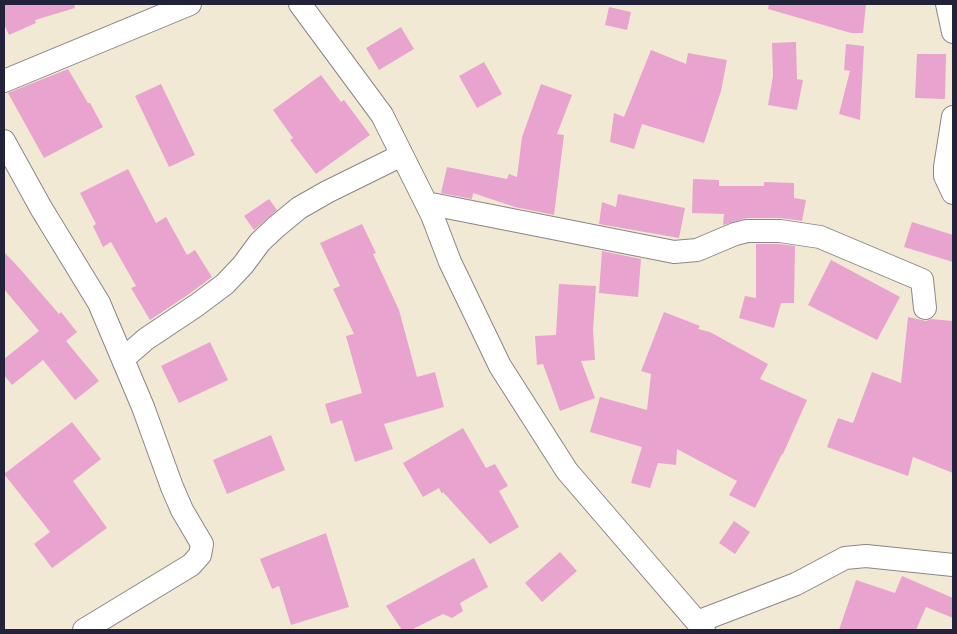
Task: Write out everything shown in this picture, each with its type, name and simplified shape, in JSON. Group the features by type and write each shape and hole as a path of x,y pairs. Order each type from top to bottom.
{"street":[{"path":"4,80 190,4"},
{"path":"300,4 382,115 426,203 450,262 500,366 567,471 700,626 796,584 845,558 866,556 953,565"},
{"path":"947,4 953,32"},
{"path":"953,117 945,166 945,176 953,192"},
{"path":"5,150 99,303 143,407 172,488 182,510 200,538 202,550 191,565 84,630"},
{"path":"123,359 146,339 225,284 260,242 299,208 402,155"},
{"path":"426,203 674,252 697,250 747,231 780,231 820,237 922,280 925,308"}],"building":[{"path":"4,4 74,4 75,8 35,20 36,23 9,35 4,24"},
{"path":"769,4 866,4 863,33 851,33 768,9"},
{"path":"609,7 631,12 627,30 605,25"},
{"path":"401,27 414,49 379,70 366,48"},
{"path":"796,42 797,79 803,80 797,110 768,105 773,76 772,43"},
{"path":"846,44 864,46 860,120 839,114 850,71 844,70"},
{"path":"651,50 686,64 688,53 727,60 721,91 704,143 642,124 634,149 610,142 614,113 624,117"},
{"path":"917,54 946,54 945,99 915,98"},
{"path":"484,62 502,94 477,108 459,76"},
{"path":"68,69 103,127 44,158 8,93"},
{"path":"321,75 341,102 344,100 370,135 316,174 290,140 293,138 273,110"},
{"path":"161,84 195,155 169,167 135,96"},
{"path":"541,84 572,95 557,134 564,135 554,215 515,207 473,193 472,199 441,193 447,167 507,179 509,174 517,177 522,137"},
{"path":"128,169 156,223 166,217 187,255 195,250 212,277 150,320 131,288 136,286 111,242 103,247 93,226 96,224 80,193"},
{"path":"693,179 719,180 719,186 764,186 764,182 794,183 794,198 806,200 802,221 780,218 747,218 723,225 724,214 692,213"},
{"path":"618,194 685,208 679,238 599,224 602,202 616,207"},
{"path":"269,199 277,210 254,230 244,216"},
{"path":"912,222 953,235 953,262 904,247"},
{"path":"362,224 376,253 373,254 399,310 417,377 435,372 444,407 384,424 393,449 355,462 342,420 331,424 325,404 362,393 346,336 354,334 333,289 340,286 320,243"},
{"path":"756,244 795,246 794,303 781,303 774,328 739,318 745,296 756,298"},
{"path":"602,251 641,259 638,297 599,293"},
{"path":"4,252 59,314 61,312 77,332 66,341 99,381 75,400 43,360 12,385 4,375 4,359 39,331 4,289"},
{"path":"831,260 900,297 877,340 808,305"},
{"path":"559,284 596,286 593,330 595,360 581,361 595,398 560,411 543,364 537,365 535,336 556,335"},
{"path":"664,312 700,326 698,329 710,332 768,364 760,379 807,400 783,454 755,508 729,495 737,481 677,449 676,465 658,463 650,488 631,483 642,447 590,432 600,397 647,410 651,374 641,371"},
{"path":"908,317 926,321 931,319 953,321 953,473 913,457 908,476 827,447 838,418 853,423 872,372 901,383"},
{"path":"210,342 228,380 179,403 161,366"},
{"path":"72,422 101,459 73,481 107,528 52,568 34,544 50,532 4,474"},
{"path":"463,428 486,468 495,464 508,486 499,491 519,527 490,544 443,492 442,494 439,488 423,497 403,463"},
{"path":"271,435 285,470 227,494 213,460"},
{"path":"734,521 750,532 735,554 719,543"},
{"path":"326,533 349,607 291,625 279,586 272,589 260,559"},
{"path":"560,552 577,571 542,602 525,583"},
{"path":"474,558 488,587 460,603 463,611 452,618 443,614 411,630 402,630 386,606"},
{"path":"902,576 953,598 953,618 926,607 916,630 839,630 856,580 895,593"}]}
